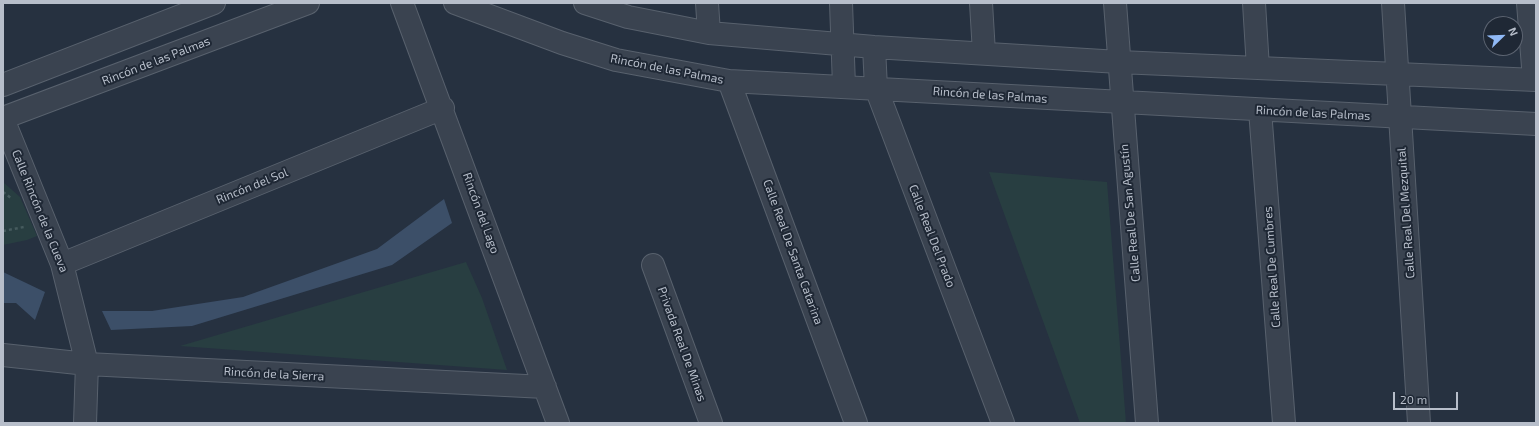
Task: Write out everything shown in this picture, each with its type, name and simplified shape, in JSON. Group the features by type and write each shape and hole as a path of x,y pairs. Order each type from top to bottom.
{"street":[{"path":"3,86 214,3"},
{"name":"Rincón de las Palmas","path":"3,119 308,3"},
{"name":"Rincón del Lago","path":"402,3 443,108 558,423"},
{"name":"Rincón de las Palmas","path":"455,3 562,43 616,60 729,81 1536,124"},
{"path":"585,3 628,17 709,33 844,45 1119,62 1399,76 1535,80 1528,3"},
{"path":"707,3 709,33"},
{"path":"841,3 844,45 844,86"},
{"path":"981,3 984,53"},
{"name":"Calle Real De San Agustín","path":"1115,3 1121,103 1147,423"},
{"path":"1254,3 1258,68"},
{"name":"Calle Real Del Mezquital","path":"1393,3 1399,76 1400,117 1419,423"},
{"name":"Calle Real Del Prado","path":"874,47 876,88 1003,423"},
{"name":"Calle Real De Santa Catarina","path":"729,81 856,423"},
{"name":"Rincón del Sol","path":"62,264 443,108"},
{"name":"Calle Real De Cumbres","path":"1260,110 1284,423"},
{"name":"Calle Rincón de la Cueva","path":"3,119 62,264 87,364 85,423"},
{"name":"Privada Real De Minas","path":"653,265 711,423"},
{"name":"Rincón de la Sierra","path":"3,355 87,364 545,387"}],"path":[{"path":"3,192 16,201"},
{"path":"3,232 24,227 22,221"}],"green space":[{"path":"989,172 1107,182 1126,423 1080,423"},
{"path":"3,182 20,197 37,236 27,240 3,245"},
{"path":"466,262 482,298 507,370 180,346"}],"water":[{"path":"444,199 452,223 392,265 192,326 111,330 102,311 152,311 243,297 377,249"},
{"path":"3,272 45,292 35,320 16,303 3,303"}]}
